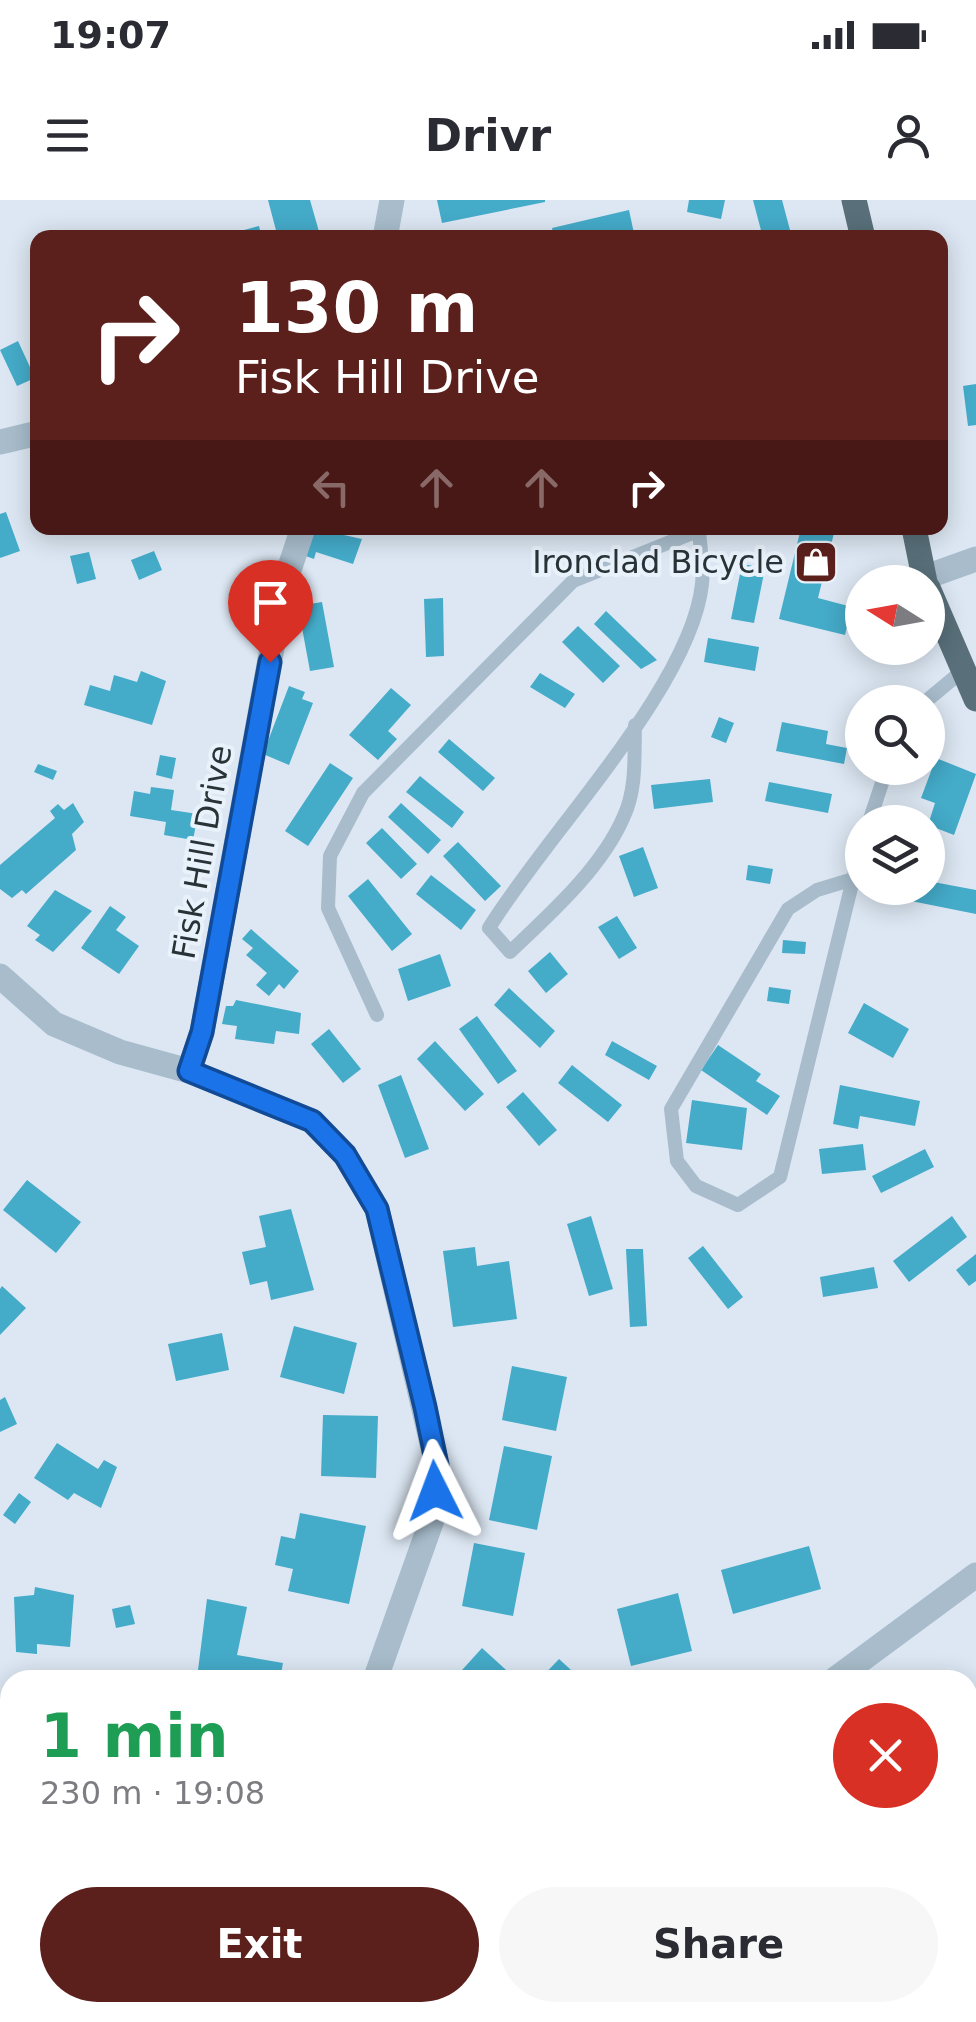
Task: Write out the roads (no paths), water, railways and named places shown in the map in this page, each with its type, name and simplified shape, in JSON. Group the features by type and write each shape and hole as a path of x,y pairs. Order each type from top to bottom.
{"main road":[{"path":"854,200 861,230"},
{"path":"915,535 921,565"},
{"path":"945,632 976,699"}],"street":[{"path":"386,230 392,200"},
{"path":"0,442 30,435"},
{"name":"Fisk Hill Drive","path":"189,1071 202,1032 283,588 301,535"},
{"path":"945,574 976,559"},
{"path":"0,976 54,1024 120,1052 189,1071 312,1121 345,1155 377,1209 437,1465 433,1518 378,1670"},
{"path":"848,1670 976,1575"}],"lane":[{"path":"377,1014 328,908 330,856 363,793 574,580 687,535"},
{"path":"636,725 633,783 624,816 598,858 510,952 489,928 519,879 636,725 682,656 702,584 702,535"},
{"path":"945,686 961,672"},
{"path":"850,880 780,1176 738,1206 696,1186 676,1161 671,1109 788,909 817,890 850,880"}],"place":[{"name":"Ironclad Bicycle","path":"816,562"}]}
